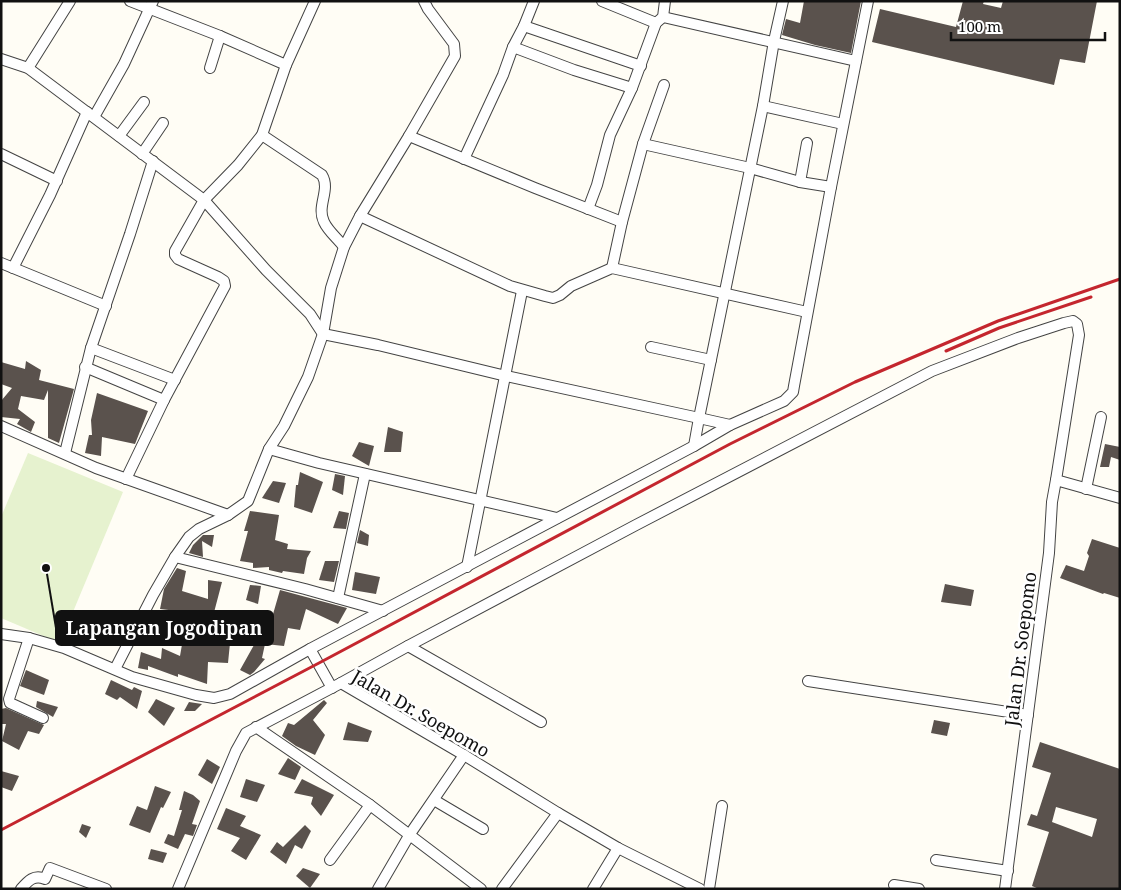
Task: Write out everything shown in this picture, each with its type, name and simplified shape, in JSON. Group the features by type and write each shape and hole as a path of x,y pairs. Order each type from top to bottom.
{"street":[{"path":"28,68 70,1"},
{"path":"130,1 151,5 286,65"},
{"path":"126,479 164,400 225,286 224,281 218,277 178,259 175,255 178,245 204,200 238,166 262,135 286,65 315,1"},
{"path":"115,670 153,595 189,538 200,529 228,515 248,501 269,449 284,426 308,377 323,334 331,288 344,247 360,216 455,56 454,44 424,1"},
{"path":"464,158 503,75 513,47 534,1"},
{"path":"602,1 659,20 774,41 856,61"},
{"path":"588,209 610,135 632,88 665,1"},
{"path":"694,446 783,1"},
{"path":"1,645 4,634 29,638 74,651 132,677 196,695 221,697 230,694 310,649 694,446 730,425 784,401 793,392 868,1"},
{"path":"13,268 91,115 124,64 151,5"},
{"path":"524,26 641,66"},
{"path":"210,68 220,36"},
{"path":"513,47 574,70 632,88"},
{"path":"1,59 28,68 204,200 266,270 310,314 323,334 730,425"},
{"path":"612,268 643,144 664,85"},
{"path":"119,136 144,102"},
{"path":"763,106 843,124"},
{"path":"142,154 163,123"},
{"path":"262,135 322,175 326,180 321,209 324,222 344,247"},
{"path":"409,136 622,222"},
{"path":"800,182 807,143"},
{"path":"643,144 750,168 800,182 831,187"},
{"path":"1,154 57,181"},
{"path":"65,453 85,367 130,234 152,161"},
{"path":"360,216 522,291 552,298 560,295 571,286 612,268 807,312"},
{"path":"1,263 106,306"},
{"path":"467,567 522,291"},
{"name":"Jalan Dr. Soepomo","path":"408,646 932,371 1018,338 1074,321 1077,324 1079,335 1052,502 1049,553 1005,889"},
{"path":"651,347 711,360"},
{"path":"91,348 175,380"},
{"path":"85,367 164,400"},
{"path":"1086,490 1101,417"},
{"path":"1,426 96,468 228,515"},
{"path":"269,449 365,474 557,518"},
{"path":"338,598 365,474"},
{"path":"1056,480 1086,490 1120,498"},
{"path":"175,558 383,611"},
{"path":"29,638 9,699 10,704 43,718"},
{"path":"310,649 337,685 408,646 541,722"},
{"path":"808,681 1028,715"},
{"name":"Jalan Dr. Soepomo","path":"178,889 236,751 246,733 337,685 464,755 618,848 697,888"},
{"path":"256,727 370,805 481,889"},
{"path":"378,889 410,834 464,755"},
{"path":"434,800 483,829"},
{"path":"330,860 370,805"},
{"path":"709,889 722,806"},
{"path":"502,889 558,813"},
{"path":"593,889 618,848"},
{"path":"936,860 1008,871"},
{"path":"44,884 50,868 102,888"},
{"path":"21,889 29,880 34,878 40,877 44,884"},
{"path":"894,885 919,889"}],"green space":[{"path":"28,453 123,492 60,643 1,618 1,517"}],"building":[{"path":"804,1 861,1 851,53 782,35 786,19 800,23"},
{"path":"963,1 984,1 983,4 1001,8 1003,1 1097,1 1085,63 1060,59 1054,85 872,42 880,9 956,27"},
{"path":"26,361 41,370 39,380 74,389 59,443 48,438 48,390 44,400 21,396 18,409 35,422 31,432 17,424 20,419 1,417 1,401 12,388 1,384 1,362 25,369"},
{"path":"97,393 148,411 135,444 102,437 101,456 85,453 89,435 92,435 91,420"},
{"path":"388,427 403,432 401,452 384,452"},
{"path":"359,442 374,446 369,466 352,456"},
{"path":"1105,444 1120,447 1120,460 1111,457 1109,467 1100,467"},
{"path":"300,472 323,482 312,513 294,507 296,485 298,485"},
{"path":"335,474 345,476 343,495 332,490"},
{"path":"273,481 286,483 279,503 262,498"},
{"path":"250,511 279,515 275,540 288,544 287,549 311,551 307,558 304,574 283,571 282,573 269,570 269,567 253,568 253,563 240,561 248,531 244,531"},
{"path":"339,511 349,513 346,529 333,528"},
{"path":"360,530 369,535 368,546 357,543"},
{"path":"203,535 214,535 212,547 202,541 203,557 189,553 193,545"},
{"path":"1092,539 1120,548 1120,598 1103,594 1060,578 1066,565 1084,571"},
{"path":"325,561 339,561 334,582 319,580"},
{"path":"177,568 186,571 182,591 208,599 208,580 222,582 212,620 182,617 177,614 177,611 160,609 164,589"},
{"path":"355,572 380,577 376,594 352,590"},
{"path":"945,584 974,590 971,606 941,602"},
{"path":"250,585 261,586 258,604 246,600"},
{"path":"280,590 347,608 338,624 306,609 300,630 288,628 284,646 265,644 262,658 265,659 250,675 240,670 254,645 246,644 250,631 267,632"},
{"path":"184,633 230,643 228,663 208,662 207,684 178,674 178,677 148,666 148,670 138,668 141,652 161,659 162,648 180,656"},
{"path":"26,670 49,680 44,695 20,686"},
{"path":"111,680 132,690 134,687 142,691 137,709 120,697 117,700 105,694"},
{"path":"156,699 175,708 164,726 148,712"},
{"path":"324,700 327,703 313,720 325,735 315,755 296,746 282,736 288,723 294,725"},
{"path":"37,701 58,707 53,717 36,707"},
{"path":"189,702 202,704 195,711 184,711"},
{"path":"6,708 44,725 39,734 28,731 19,750 2,741 6,724 1,724 1,709"},
{"path":"934,720 950,723 947,736 931,733"},
{"path":"348,722 372,731 368,742 343,740"},
{"path":"1040,742 1120,769 1120,889 1039,889 1032,886 1049,832 1027,825 1031,814 1037,816 1051,773 1032,767","holes":["1056,807 1097,819 1092,837 1052,822"]},
{"path":"288,758 301,767 295,780 278,774"},
{"path":"207,759 220,767 212,784 198,775"},
{"path":"1,771 19,776 12,791 1,787"},
{"path":"246,779 265,785 257,802 240,797"},
{"path":"302,779 334,795 321,816 311,804 313,797 294,793"},
{"path":"155,786 171,792 163,808 161,807 150,833 129,825 137,806 147,810"},
{"path":"184,791 200,801 192,824 197,825 193,836 185,834 178,849 164,843 168,834 174,836 182,810 179,810"},
{"path":"226,808 246,816 240,826 261,835 246,860 231,851 240,838 217,829"},
{"path":"82,824 91,827 86,838 79,832"},
{"path":"305,825 311,831 302,849 295,845 286,864 270,852 277,842 283,847"},
{"path":"151,849 167,853 163,863 148,859"},
{"path":"303,868 320,874 310,888 296,876"}],"railway":[{"path":"1,830 730,444 855,382 998,321 1120,279"},
{"path":"946,351 999,328 1091,297"}],"place":[{"name":"Lapangan Jogodipan","path":"46,568"}]}
